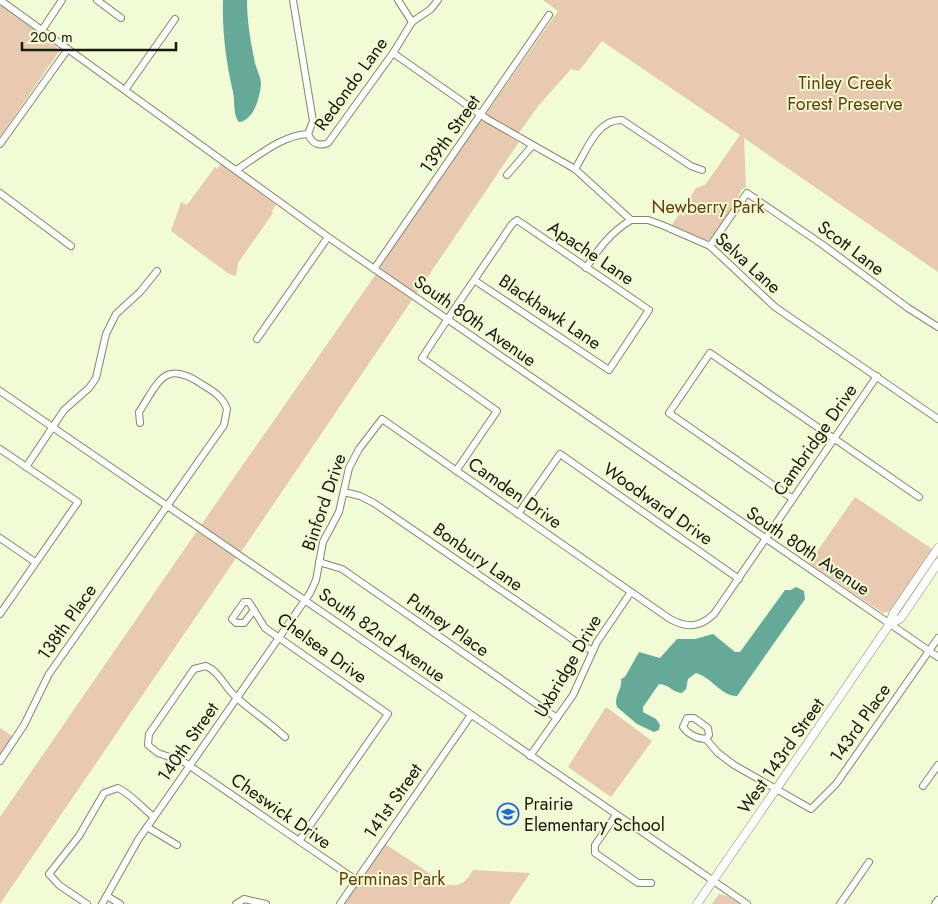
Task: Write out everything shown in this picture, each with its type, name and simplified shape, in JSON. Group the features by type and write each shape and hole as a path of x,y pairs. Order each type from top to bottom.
{"main road":[{"name":"West 143rd Street","path":"697,904 890,625 893,614 938,548"},
{"name":"West 143rd Street","path":"890,625 901,618 938,563"}],"street":[{"name":"South 80th Avenue","path":"0,0 328,237 938,657"},
{"path":"42,30 62,0"},
{"path":"96,0 121,18"},
{"path":"236,170 283,141 298,134 308,134 313,121 293,0"},
{"path":"398,0 412,22"},
{"name":"Redondo Lane","path":"308,134 311,141 317,144 328,143 393,53 412,22 431,10 438,0"},
{"name":"139th Street","path":"374,269 482,115 549,15"},
{"path":"125,90 174,19"},
{"path":"0,144 68,49"},
{"path":"393,53 482,115 532,146 575,169 631,220 611,234 586,268"},
{"path":"575,169 601,126 614,120 622,120 691,166 702,170"},
{"path":"507,175 532,146"},
{"path":"0,193 71,246"},
{"name":"Scott Lane","path":"710,246 747,193 823,245 908,308 938,327"},
{"name":"Apache Lane","path":"474,280 517,220 649,310 609,370"},
{"name":"Selva Lane","path":"631,220 648,220 662,224 710,246 775,307 938,419"},
{"path":"257,339 328,237"},
{"path":"26,467 64,410 89,388 96,378 106,334 116,314 140,292 157,271"},
{"path":"456,472 497,411 422,358 474,280"},
{"name":"Blackhawk Lane","path":"474,280 609,370"},
{"path":"793,499 669,413 710,353 919,497"},
{"name":"138th Place","path":"0,761 24,725 49,674 224,425 227,417 226,406 218,395 188,375 176,372 167,375 159,382 139,412 140,424"},
{"name":"Cambridge Drive","path":"631,592 676,622 692,626 706,622 739,579 877,376"},
{"name":"South 82nd Avenue","path":"0,391 747,904"},
{"name":"Camden Drive","path":"382,419 631,592"},
{"name":"Binford Drive","path":"305,600 316,580 323,542 339,512 352,462 382,419"},
{"path":"0,449 78,502 0,614"},
{"name":"Woodward Drive","path":"518,514 560,454 739,579"},
{"name":"Bonbury Lane","path":"344,492 360,496 374,503 578,643 593,651"},
{"path":"0,538 35,562"},
{"name":"Putney Place","path":"319,562 342,570 557,718"},
{"name":"Uxbridge Drive","path":"530,756 572,695 604,630 631,592"},
{"name":"140th Street","path":"102,904 154,817 305,600"},
{"name":"Chelsea Drive","path":"254,610 244,623 236,623 232,620 234,614 244,602 249,602 254,610 265,628 388,714 299,841"},
{"name":"143rd Place","path":"777,789 811,808 836,784 938,638"},
{"name":"Cheswick Drive","path":"237,698 213,668 206,666 194,668 149,734 148,745 158,753 190,766 356,880"},
{"path":"237,698 263,717 285,737"},
{"name":"141st Street","path":"340,904 470,714"},
{"path":"706,739 709,736 708,728 694,718 687,718 683,726 700,739 706,739 718,753 734,764 777,789"},
{"path":"923,786 938,764"},
{"path":"87,904 59,885 49,874 79,836 104,793 118,788 130,795 138,805 154,817"},
{"path":"616,815 595,845 595,853 638,884 651,883"},
{"path":"148,827 177,845"},
{"path":"840,904 869,862"},
{"path":"107,896 120,904"},
{"path":"236,904 244,899 266,904"},
{"path":"935,904 938,900"}],"green space":[{"name":"Tinley Creek Forest Preserve","path":"543,0 938,0 938,272 744,138 746,187 741,190 736,203 711,239 707,240 672,225 696,188 705,185 740,135 602,41 579,71 571,69 539,105 518,134 486,114 558,11"},
{"path":"0,4 60,50 0,137"},
{"path":"479,121 485,121 519,142 416,294 381,269 381,264"},
{"path":"221,164 276,205 272,211 273,213 238,263 236,276 229,274 171,231 181,202 187,205 215,167 217,169"},
{"path":"376,274 412,300 241,552 201,525"},
{"path":"855,497 932,549 890,611 883,613 809,563"},
{"path":"197,531 236,558 0,904 0,817"},
{"path":"606,707 652,741 611,797 568,767"},
{"path":"0,728 12,736 0,755"},
{"name":"Perminas Park","path":"385,844 446,884 451,885 462,883 473,870 530,873 509,904 343,904"},
{"path":"719,894 727,896 740,904 712,904"}],"water":[{"path":"223,0 247,0 251,44 261,81 259,95 252,113 249,117 239,122 235,112 234,96 228,69 223,24"},
{"path":"796,587 804,591 805,599 737,696 726,693 696,673 688,679 686,689 682,693 676,692 666,685 659,684 643,707 643,712 656,719 660,725 659,730 654,732 637,724 617,707 616,699 621,686 621,679 625,677 639,652 660,658 677,639 695,639 713,634 735,652 740,652 785,590 791,590"}],"place":[{"name":"Prairie Elementary School","path":"508,814"}],"park label":[{"name":"Newberry Park","path":"708,207"}]}
